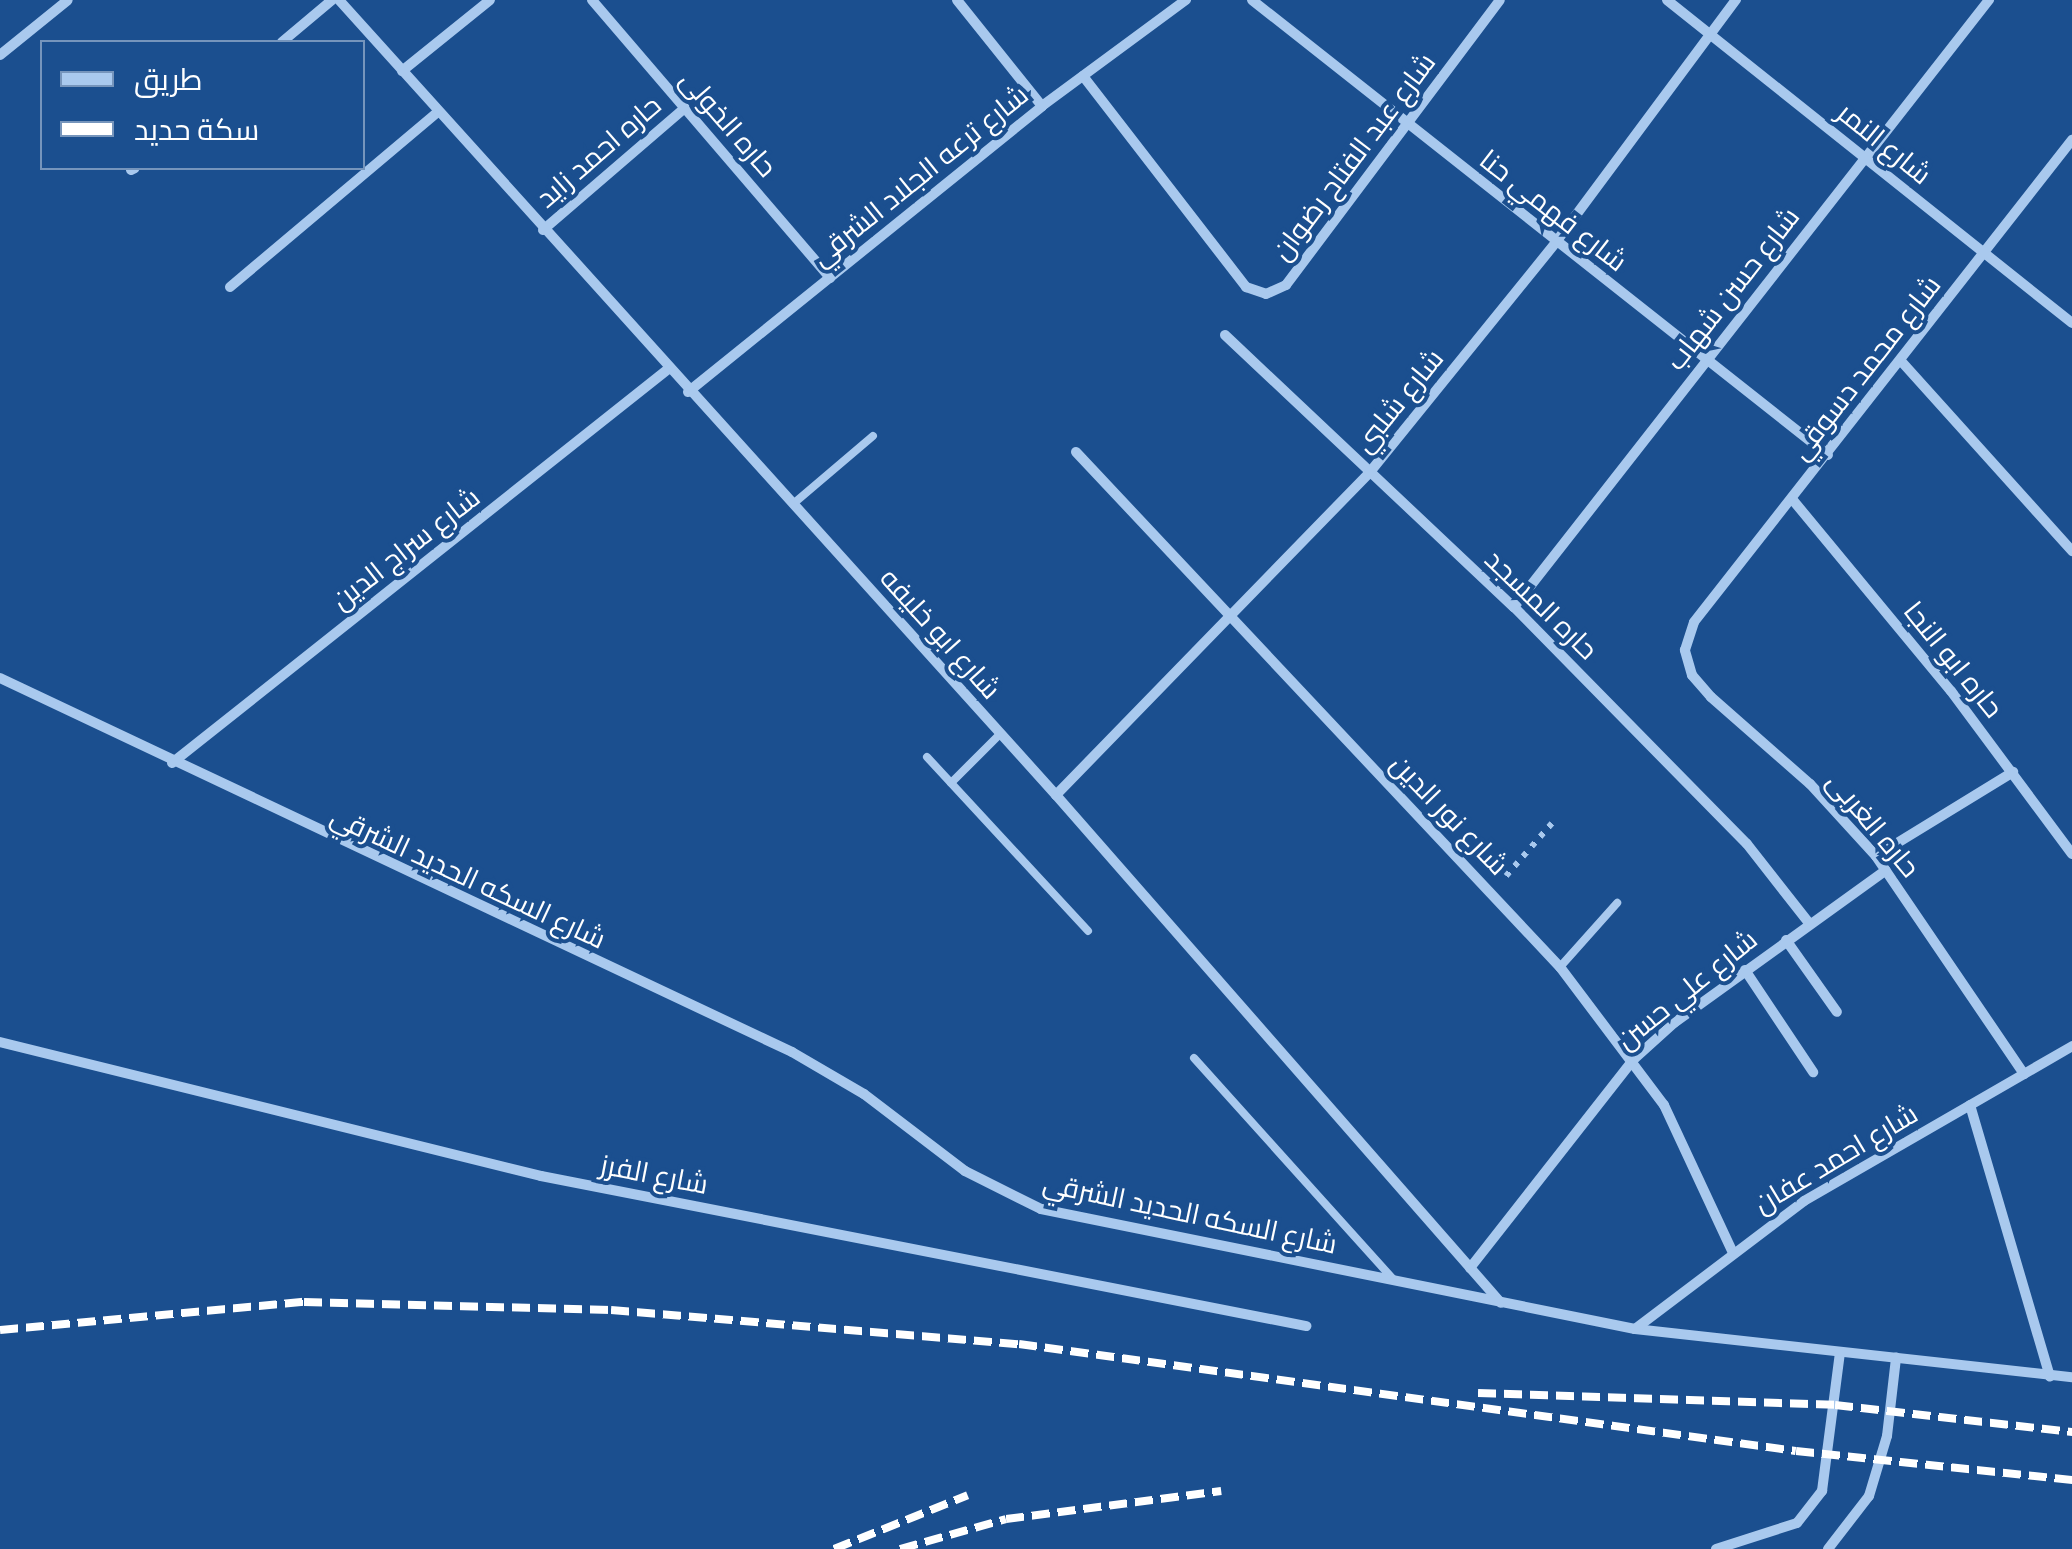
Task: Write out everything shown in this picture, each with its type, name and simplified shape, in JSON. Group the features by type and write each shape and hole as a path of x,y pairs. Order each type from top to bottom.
{"street":[{"path":"0,55 68,0"},
{"path":"285,40 335,0"},
{"name":"شارع ابو خليفه","path":"335,0 1056,795 1502,1304"},
{"path":"402,70 490,0"},
{"name":"حاره الخولى","path":"592,0 830,278"},
{"path":"957,0 1042,106"},
{"name":"شارع ترعه الجلاد الشرقي","path":"688,392 1042,106 1186,0"},
{"name":"شارع فهمي حنا","path":"1252,0 1407,126 1828,454"},
{"name":"شارع عبد الفتاح رضوان","path":"1084,76 1246,287 1266,294 1286,285 1500,0"},
{"name":"شارع النمر","path":"1667,0 2072,323"},
{"name":"شارع شلبي","path":"1056,795 1370,472 1556,242 1736,0"},
{"name":"شارع حسن شهاب","path":"1514,607 1988,0"},
{"name":"حاره احمد زايد","path":"544,230 684,108"},
{"path":"230,287 438,112"},
{"name":"شارع محمد دسوقي","path":"1694,622 2072,140"},
{"name":"حاره المسجد","path":"1225,335 1514,607 1747,844 1810,923"},
{"path":"1901,362 2072,551"},
{"name":"شارع سراج الدين","path":"172,763 668,370"},
{"name":"شارع نور الدين","path":"1076,452 1560,967 1634,1059 1690,1153 1732,1251"},
{"name":"حاره ابو النجا","path":"1792,499 2013,772 2072,854"},
{"name":"حاره الغربى","path":"1694,622 1685,650 1692,675 1810,784 1876,856 2024,1074"},
{"name":"شارع السكه الحديد الشرقي","path":"0,678 172,763 792,1052 864,1094 1001,1193 1041,1209 1635,1329 2072,1377"},
{"path":"1876,856 2013,772"},
{"name":"شارع علي حسن","path":"1470,1268 1634,1059 1786,940 1886,870"},
{"path":"1786,940 1837,1012"},
{"path":"1746,970 1812,1072"},
{"name":"شارع الفرز","path":"0,1042 540,1176 1306,1326"},
{"name":"شارع احمد عفان","path":"1635,1329 1732,1251 2072,1046"},
{"path":"1970,1105 2050,1376"},
{"path":"1716,1549 1781,1531 1816,1501 1832,1450 1840,1353"},
{"path":"1828,1549 1869,1496 1887,1436 1896,1358"}],"lane":[{"path":"792,506 874,436"},
{"path":"951,784 1000,734"},
{"path":"926,758 1088,931"},
{"path":"1560,967 1617,902"},
{"path":"1194,1058 1394,1280"}],"path":[{"path":"1493,892 1552,824"}],"railway":[{"path":"0,1330 304,1302 611,1310 1019,1344 1796,1451 2072,1480"},
{"path":"1478,1393 1835,1405 2072,1432"},
{"path":"900,1549 1006,1519 1221,1491"},
{"path":"834,1549 968,1495"}]}
